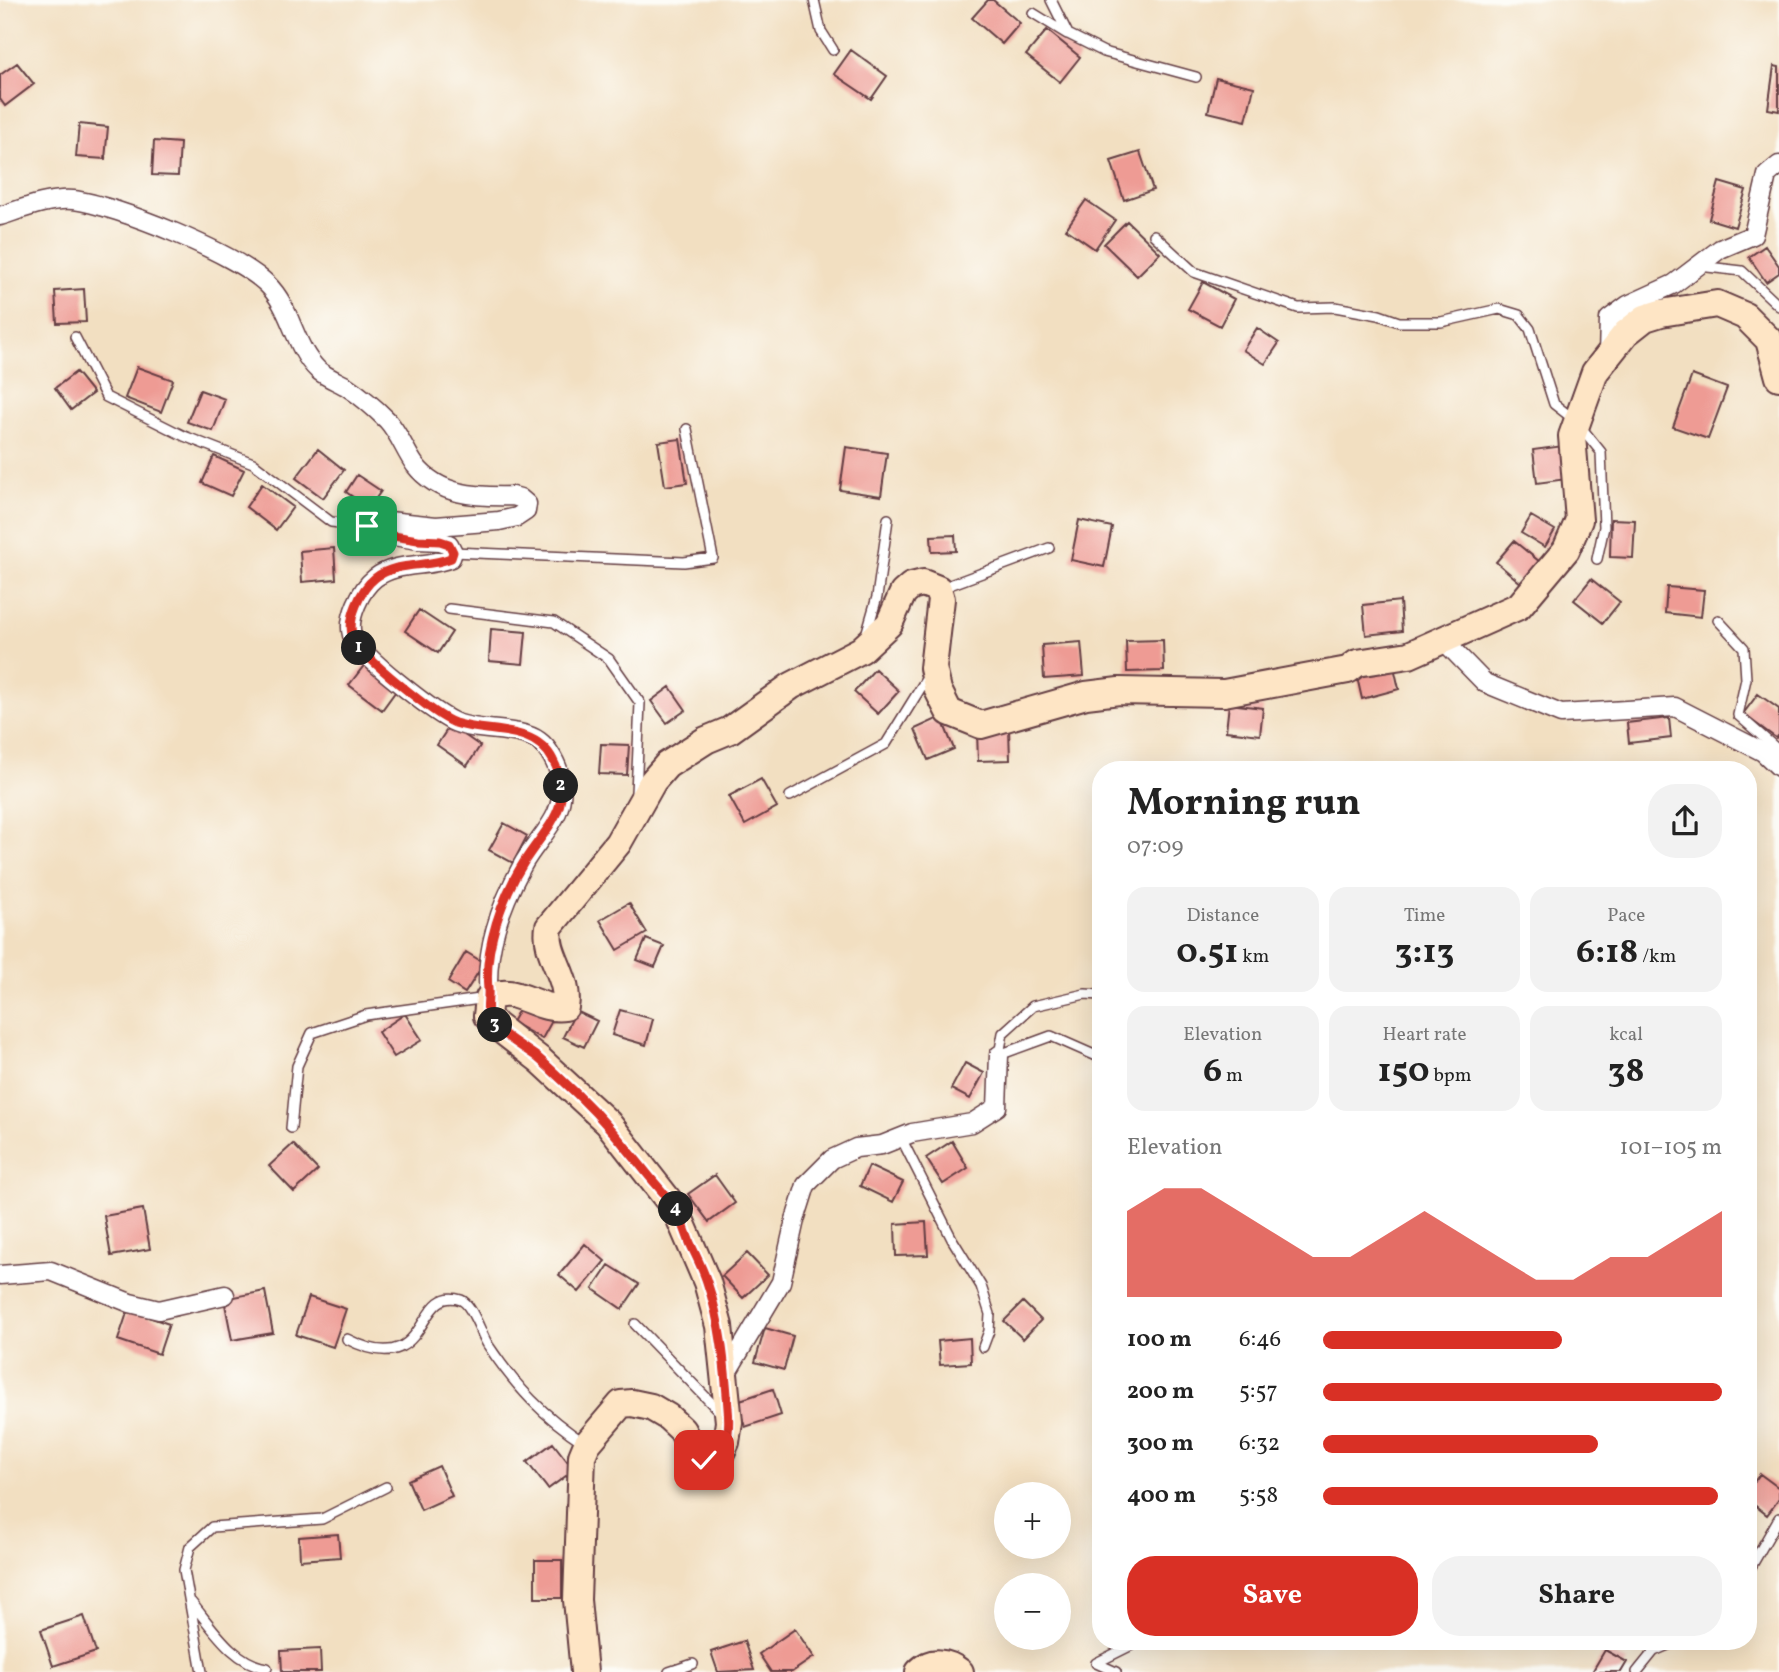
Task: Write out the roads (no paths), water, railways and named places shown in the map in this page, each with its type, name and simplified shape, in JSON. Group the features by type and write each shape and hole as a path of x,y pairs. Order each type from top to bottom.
{"street":[{"path":"1608,355 1609,319 1628,305 1674,284 1720,249 1753,235 1767,175 1779,165"},
{"path":"0,216 38,205 71,200 120,212 241,263 268,285 286,312 300,348 320,372 372,405 390,424 416,466 428,478 460,494 513,496 527,504 526,510 517,517 499,521 436,526 370,519 367,526 375,533 440,541 449,544 453,552 451,558 439,563 405,566 376,578 360,598 353,617 352,635 359,647 408,691 453,722 516,733 539,741 552,757 561,777 559,812 523,863 501,908 487,978 487,1016 540,1060 608,1124 676,1210 707,1282 719,1326 729,1422 726,1442 720,1455 714,1460 704,1460 693,1451 682,1430 668,1417 651,1407 632,1403 621,1404 587,1444 582,1456 577,1600 584,1672"},
{"path":"489,998 497,993 511,993 552,1009 565,1007 568,993 547,940 549,927 618,843 653,781 667,765 706,740 730,730 791,687 861,650 889,624 903,593 911,586 923,583 938,589 941,599 933,668 938,690 949,712 981,725 1086,695 1119,691 1224,692 1348,670 1357,663 1409,655 1519,606 1566,550 1578,520 1572,436 1595,372 1626,333 1645,318 1717,304 1745,316 1769,340 1779,377"},
{"path":"1444,641 1485,683 1561,714 1675,707 1763,752 1779,767"},
{"path":"726,1374 781,1282 806,1185 832,1159 856,1148 882,1145 912,1133 972,1124 997,1107 999,1055"},
{"path":"0,1275 51,1271 131,1303 159,1310 225,1295"},
{"path":"919,1672 923,1667 938,1663 952,1666 960,1672"}],"lane":[{"path":"814,0 821,31 833,50"},
{"path":"1052,0 1068,34"},
{"path":"1033,13 1104,52 1196,77"},
{"path":"1154,235 1194,272 1298,308 1335,307 1379,315 1399,322 1441,322 1499,309 1519,315 1530,329 1554,404 1576,421 1601,452 1604,527 1597,559"},
{"path":"1697,266 1742,271 1779,306"},
{"path":"75,337 106,397 184,436 253,464 331,522 367,526"},
{"path":"453,552 684,562 713,558 687,429"},
{"path":"861,650 877,597 888,519"},
{"path":"938,589 1049,548"},
{"path":"449,609 554,622 609,659 640,703 635,813"},
{"path":"1718,620 1744,648 1745,679 1738,715 1779,751"},
{"path":"790,796 886,744 933,668"},
{"path":"999,1055 1003,1034 1032,1006 1092,994"},
{"path":"290,1128 298,1066 312,1034 366,1015 489,998"},
{"path":"999,1055 1051,1036 1092,1054"},
{"path":"901,1138 952,1239 981,1286 990,1314 989,1331 983,1347"},
{"path":"346,1339 364,1348 397,1350 413,1338 438,1302 447,1299 461,1300 469,1306 481,1333 511,1379 535,1405 587,1444"},
{"path":"635,1324 729,1422"},
{"path":"202,1672 184,1570 190,1547 212,1527 322,1519 386,1487"},
{"path":"1757,1556 1779,1518"},
{"path":"190,1600 226,1645 252,1666 267,1668"},
{"path":"1116,1672 1096,1663 1122,1650"},
{"path":"1637,1672 1656,1650"},
{"path":"669,1672 693,1664"}]}
